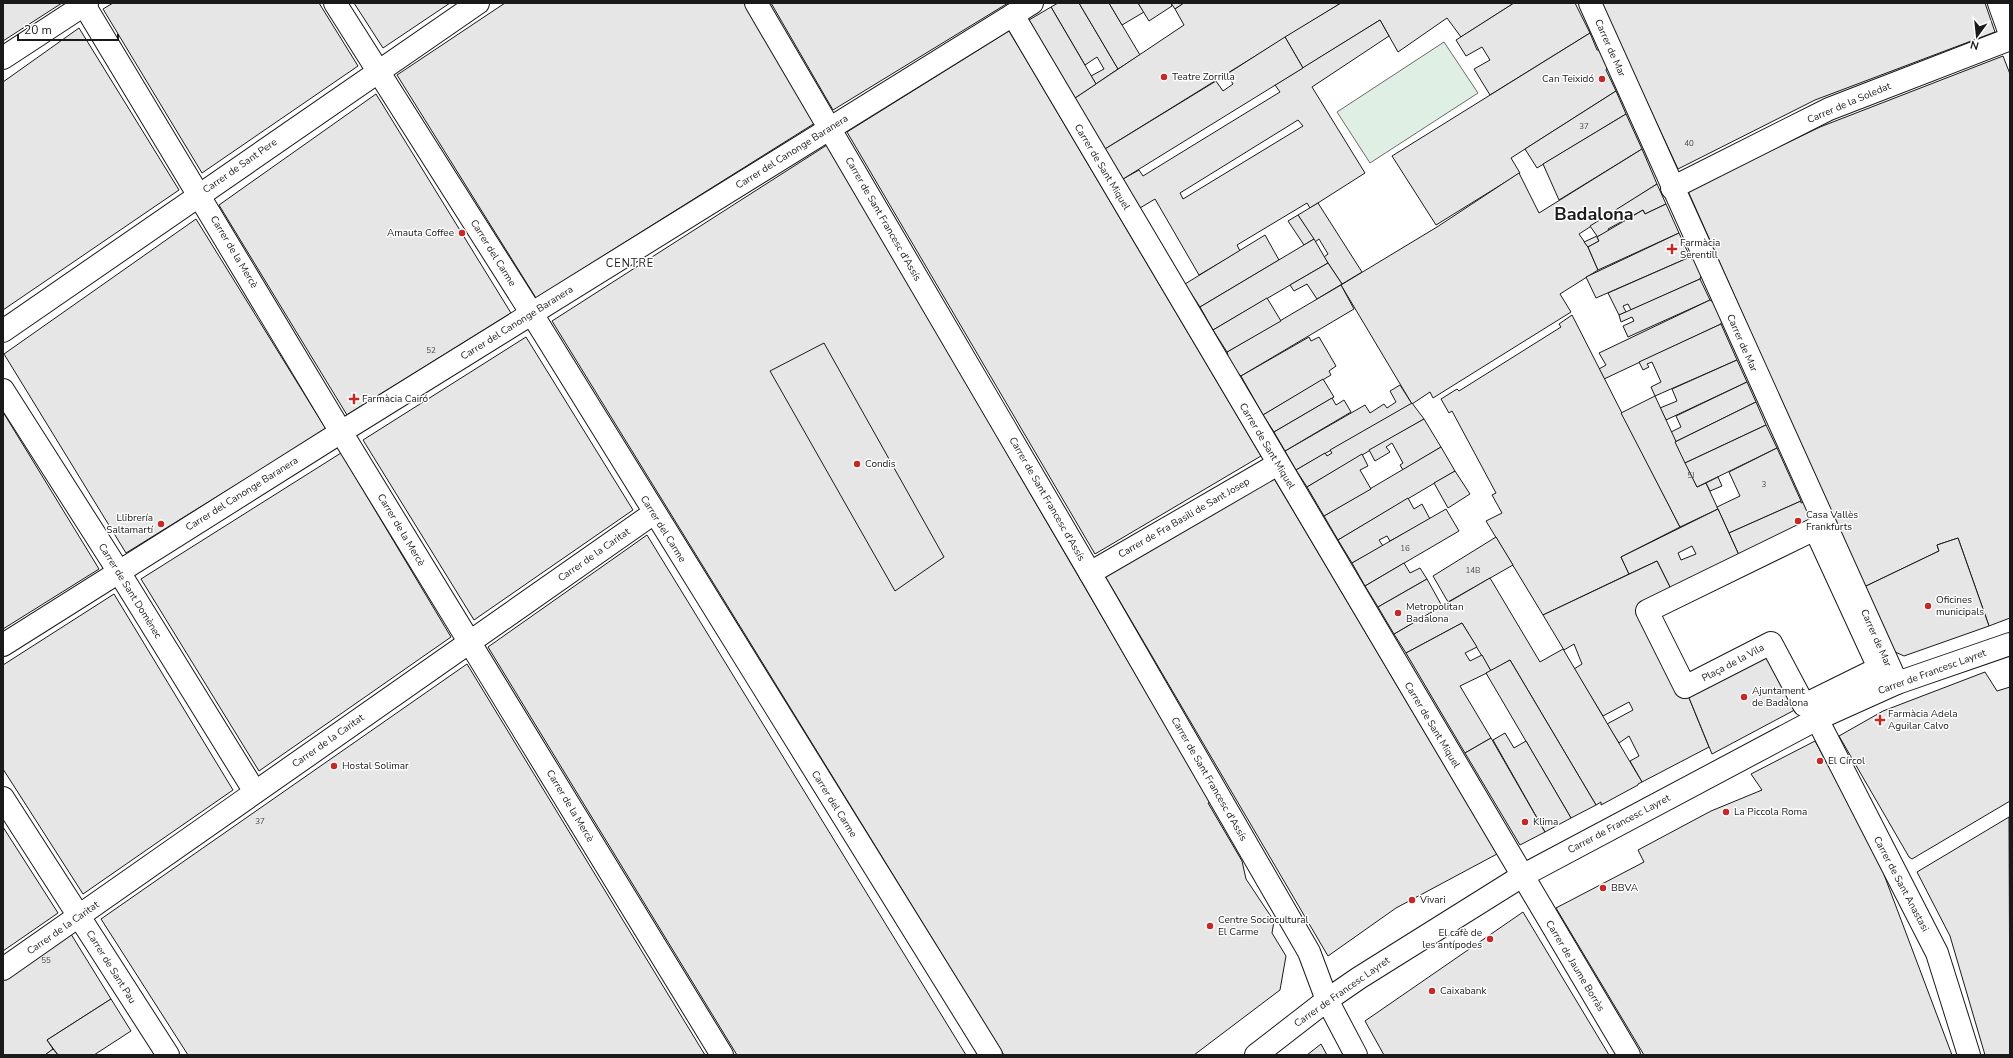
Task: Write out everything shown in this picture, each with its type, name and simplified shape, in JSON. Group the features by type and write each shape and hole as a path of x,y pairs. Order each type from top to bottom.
{"street":[{"name":"Carrer del Carme","path":"335,3 532,314 991,1055"},
{"name":"Carrer de Sant Pere","path":"3,331 377,71 478,3"},
{"name":"Carrer de Sant Francesc d'Assís","path":"756,3 1090,573 1309,952 1327,1000 1356,1055"},
{"name":"Carrer del Canonge Baranera","path":"3,645 341,432 1032,3"},
{"name":"Carrer de Mar","path":"1590,3 1896,683"},
{"path":"1999,3 2010,34"},
{"path":"3,58 85,4"},
{"name":"Carrer de la Mercè","path":"85,4 341,432 722,1055"},
{"name":"Carrer de Sant Miquel","path":"1012,15 1522,876"},
{"name":"Carrer de la Soledat","path":"1672,188 1829,109 2010,39"},
{"name":"Carrer de Sant Domènec","path":"3,390 119,572 255,792"},
{"name":"Carrer de Fra Basili de Sant Josep","path":"1090,573 1278,464"},
{"name":"Carrer de la Caritat","path":"3,969 80,917 255,792 654,513"},
{"name":"Plaça de la Vila","path":"1815,529 1879,668 1804,705 1771,643 1685,688 1647,611 1815,529"},
{"name":"Carrer de Francesc Layret","path":"1256,1055 1327,1000 1408,947 1522,876 1817,719 1896,683 2010,644"},
{"name":"Carrer de Sant Anastasi","path":"1817,719 1937,953 1969,1055"},
{"name":"Carrer de Sant Pau","path":"3,798 168,1055"},
{"name":"Carrer de Jaume Borràs","path":"1522,876 1629,1055"}],"green space":[{"path":"1444,42 1478,93 1370,163 1337,112"}],"building":[{"path":"3,3 62,3 3,41"},
{"path":"113,3 319,3 358,66 202,173 103,9"},
{"path":"354,3 450,3 383,48"},
{"path":"505,3 744,3 815,123 536,298 397,75"},
{"path":"771,3 1008,3 833,110"},
{"path":"1058,3 1079,3 1118,69 1096,84 1091,76 1104,69 1097,57 1085,65 1051,7"},
{"path":"1079,3 1109,3 1140,55 1118,69"},
{"path":"1109,3 1138,3 1144,12 1122,25"},
{"path":"1138,3 1171,3 1172,6 1149,21"},
{"path":"1171,3 1184,3 1175,9"},
{"name":"Teatre Zorrilla","path":"1184,3 1341,3 1105,149 1075,98 1184,25 1175,9"},
{"path":"1341,3 1514,3 1461,37 1447,18 1398,52 1380,20 1303,68 1285,37"},
{"path":"1514,3 1575,3 1590,33 1490,95 1474,69 1490,60 1482,47 1466,56 1456,40"},
{"path":"1601,3 1985,3 1995,32 1815,100 1678,169"},
{"path":"1051,7 1096,84 1075,98 1029,20"},
{"path":"1380,20 1389,36 1312,87 1365,173 1310,208 1307,203 1237,245 1240,251 1199,275 1155,199 1140,208 1123,179 1139,170 1143,176 1280,92 1275,85","holes":["1298,120 1303,126 1183,199 1180,193"]},
{"path":"79,28 179,190 3,310 3,82"},
{"path":"1009,31 1261,456 1095,554 847,132"},
{"path":"1590,33 1597,50 1603,51 1609,64 1606,70 1616,91 1511,158 1520,173 1436,225 1392,156"},
{"path":"1285,37 1303,68 1123,179 1105,149 1216,81 1223,91 1233,84 1227,74"},
{"path":"2003,56 2010,74 2010,618 1989,626 1958,538 1937,545 1939,551 1864,587 1688,191 1820,127"},
{"path":"1616,91 1626,114 1537,168 1525,149"},
{"path":"376,94 511,313 347,415 219,205"},
{"path":"1626,114 1642,149 1559,200 1543,164"},
{"path":"827,145 1210,802 1208,803 1242,861 1246,879 1274,921 1272,933 1286,956 1280,990 1194,1055 1004,1055 552,321"},
{"path":"1642,149 1657,184 1579,234 1588,247 1598,270 1560,294 1571,312 1433,398 1430,392 1412,404 1341,285 1437,227 1519,173 1539,213"},
{"path":"1657,184 1666,204 1645,214 1643,210 1608,229 1609,231 1597,237 1599,241 1588,247 1584,242 1597,236 1590,226"},
{"path":"1318,203 1362,272 1342,284 1324,257 1328,254 1319,239 1315,242 1298,215"},
{"path":"1666,204 1679,233 1598,270 1588,247 1599,241 1597,237 1643,210 1645,214"},
{"path":"1298,215 1314,239 1304,245 1288,221"},
{"path":"196,219 326,429 126,553 4,354"},
{"path":"1679,233 1690,257 1596,298 1586,277"},
{"path":"1265,235 1279,260 1200,307 1185,284"},
{"path":"1314,239 1328,263 1213,330 1200,307"},
{"path":"1690,257 1691,259 1696,259 1702,274 1700,279 1631,310 1628,304 1623,306 1626,312 1619,315 1608,293"},
{"path":"1328,263 1342,284 1317,299 1307,284 1294,291 1290,285"},
{"path":"1700,279 1710,300 1628,337 1623,326 1634,321 1632,317 1621,322 1619,315"},
{"path":"1341,285 1354,309 1241,376 1239,374 1236,376 1225,358 1228,355 1227,352"},
{"path":"1267,298 1281,321 1227,352 1213,330"},
{"path":"1710,300 1717,305 1723,316 1721,324 1604,379 1599,369 1606,365 1599,353"},
{"path":"1572,315 1680,527 1621,557 1629,574 1543,615 1486,521 1502,513 1492,495 1496,493 1452,411 1449,413 1441,399 1457,389 1459,391 1561,327 1559,324"},
{"path":"1721,324 1737,360 1655,396 1651,387 1661,382 1652,362 1647,364 1649,367 1643,370 1639,362"},
{"path":"526,337 633,510 474,620 363,440"},
{"path":"1309,337 1311,341 1319,337 1336,366 1329,371 1331,375 1263,415 1241,376"},
{"name":"Condis","path":"824,343 944,557 895,591 770,371"},
{"path":"1737,360 1747,382 1666,420 1660,408 1677,401 1672,389"},
{"path":"1323,379 1334,397 1274,432 1263,415"},
{"path":"1747,382 1756,402 1675,442 1671,432 1681,427 1676,416"},
{"path":"1400,385 1412,404 1296,470 1285,451 1365,405 1370,413 1384,404 1387,408 1396,402 1390,391"},
{"path":"1655,396 1697,487 1706,483 1718,509 1680,527 1621,413"},
{"path":"1332,398 1336,405 1344,400 1351,412 1285,451 1274,432"},
{"path":"1756,402 1766,425 1685,463 1675,442"},
{"path":"1412,403 1424,419 1307,487 1296,470 1325,453 1327,456 1332,453 1330,450"},
{"path":"3,412 99,569 3,629"},
{"path":"1424,419 1441,447 1403,470 1400,465 1403,463 1392,443 1386,447 1390,452 1375,461 1369,450"},
{"path":"1766,425 1777,448 1697,487 1685,463"},
{"path":"1441,447 1455,471 1338,540 1324,516"},
{"path":"1777,448 1801,501 1729,533 1717,507 1740,496 1729,472"},
{"path":"341,453 451,637 259,771 141,579"},
{"path":"1362,454 1368,466 1360,470 1371,489 1324,516 1307,487"},
{"path":"1455,471 1470,494 1448,508 1434,483"},
{"path":"1272,475 1497,854 1396,908 1328,956 1105,576"},
{"path":"1718,477 1722,486 1710,491 1706,483"},
{"path":"1408,498 1414,509 1422,504 1430,519 1390,541 1387,536 1379,540 1383,546 1352,563 1338,540"},
{"path":"1801,501 1801,503 1807,501 1816,523 1743,564 1729,533"},
{"path":"1446,509 1459,531 1365,586 1352,563"},
{"path":"1718,509 1743,564 1675,597 1657,561 1629,574 1621,557","holes":["1692,546 1696,554 1681,560 1678,553"]},
{"path":"647,535 966,1055 737,1055 488,647"},
{"path":"1496,537 1513,565 1448,602 1433,576"},
{"name":"Oficines municipals","path":"1958,538 1989,626 1904,656 1893,651 1864,587 1939,551 1937,545"},
{"path":"1657,561 1675,597 1651,618 1685,688 1709,747 1642,782 1630,761 1639,756 1629,736 1619,743 1607,724 1633,710 1629,702 1603,716 1574,669 1582,664 1574,644 1564,650 1543,615"},
{"path":"1404,563 1410,573 1420,568 1427,579 1378,607 1365,586"},
{"path":"1490,578 1540,662 1563,649 1642,782 1638,785 1601,805 1601,802 1596,805 1510,660 1491,671 1462,623 1406,653 1394,634"},
{"path":"1427,579 1442,606 1394,634 1378,607"},
{"path":"114,594 233,790 83,894 3,769 3,665"},
{"path":"1462,623 1477,647 1465,653 1470,661 1482,655 1491,671 1460,686 1491,738 1465,753 1406,653"},
{"name":"Ajuntament de Badalona","path":"1771,643 1804,705 1712,754 1685,688"},
{"path":"1510,660 1596,805 1571,818 1486,673"},
{"path":"467,664 705,1055 188,1055 101,919"},
{"path":"1985,672 1997,691 2010,687 2010,801 1912,859 1909,857 1839,736 1883,711"},
{"path":"1505,733 1514,748 1526,741 1571,818 1545,832 1493,740"},
{"path":"1491,738 1545,832 1520,845 1465,753"},
{"path":"1815,741 1877,856 1952,1055 1644,1055 1556,908 1644,862 1638,850 1711,811 1762,790 1751,774"},
{"path":"2009,817 2010,1055 1985,1055 1950,936 1917,872"},
{"path":"3,827 58,913 3,951"},
{"path":"1523,912 1609,1055 1384,1055 1365,1021"},
{"path":"66,926 111,999 47,1040 53,1049 45,1055 3,1055 3,969"},
{"path":"111,999 131,1031 94,1055 58,1055 47,1040"},
{"path":"1321,1044 1327,1055 1307,1055"},
{"path":"53,1049 58,1055 45,1055"}],"place":[{"name":"Teatre Zorrilla","path":"1164,77"},
{"name":"Can Teixidó","path":"1602,79"},
{"name":"Amauta Coffee","path":"462,233"},
{"name":"Farmàcia Serentill","path":"1672,249"},
{"name":"Farmàcia Cairó","path":"354,399"},
{"name":"Condis","path":"857,464"},
{"name":"Casa Vallès Frankfurts","path":"1798,521"},
{"name":"Llibrería Saltamartí","path":"161,524"},
{"name":"Oficines municipals","path":"1928,606"},
{"name":"Metropolitan Badalona","path":"1398,613"},
{"name":"Ajuntament de Badalona","path":"1744,697"},
{"name":"Farmàcia Adela Aguilar Calvo","path":"1880,720"},
{"name":"El Círcol","path":"1820,761"},
{"name":"Hostal Solimar","path":"334,766"},
{"name":"La Piccola Roma","path":"1726,812"},
{"name":"Klima","path":"1525,822"},
{"name":"BBVA","path":"1603,888"},
{"name":"Vivari","path":"1412,900"},
{"name":"Centre Sociocultural El Carme","path":"1210,926"},
{"name":"El cafè de les antípodes","path":"1490,939"},
{"name":"Caixabank","path":"1432,991"}],"district":[{"name":"Badalona","path":"1594,214"},
{"name":"CENTRE","path":"630,263"}]}
